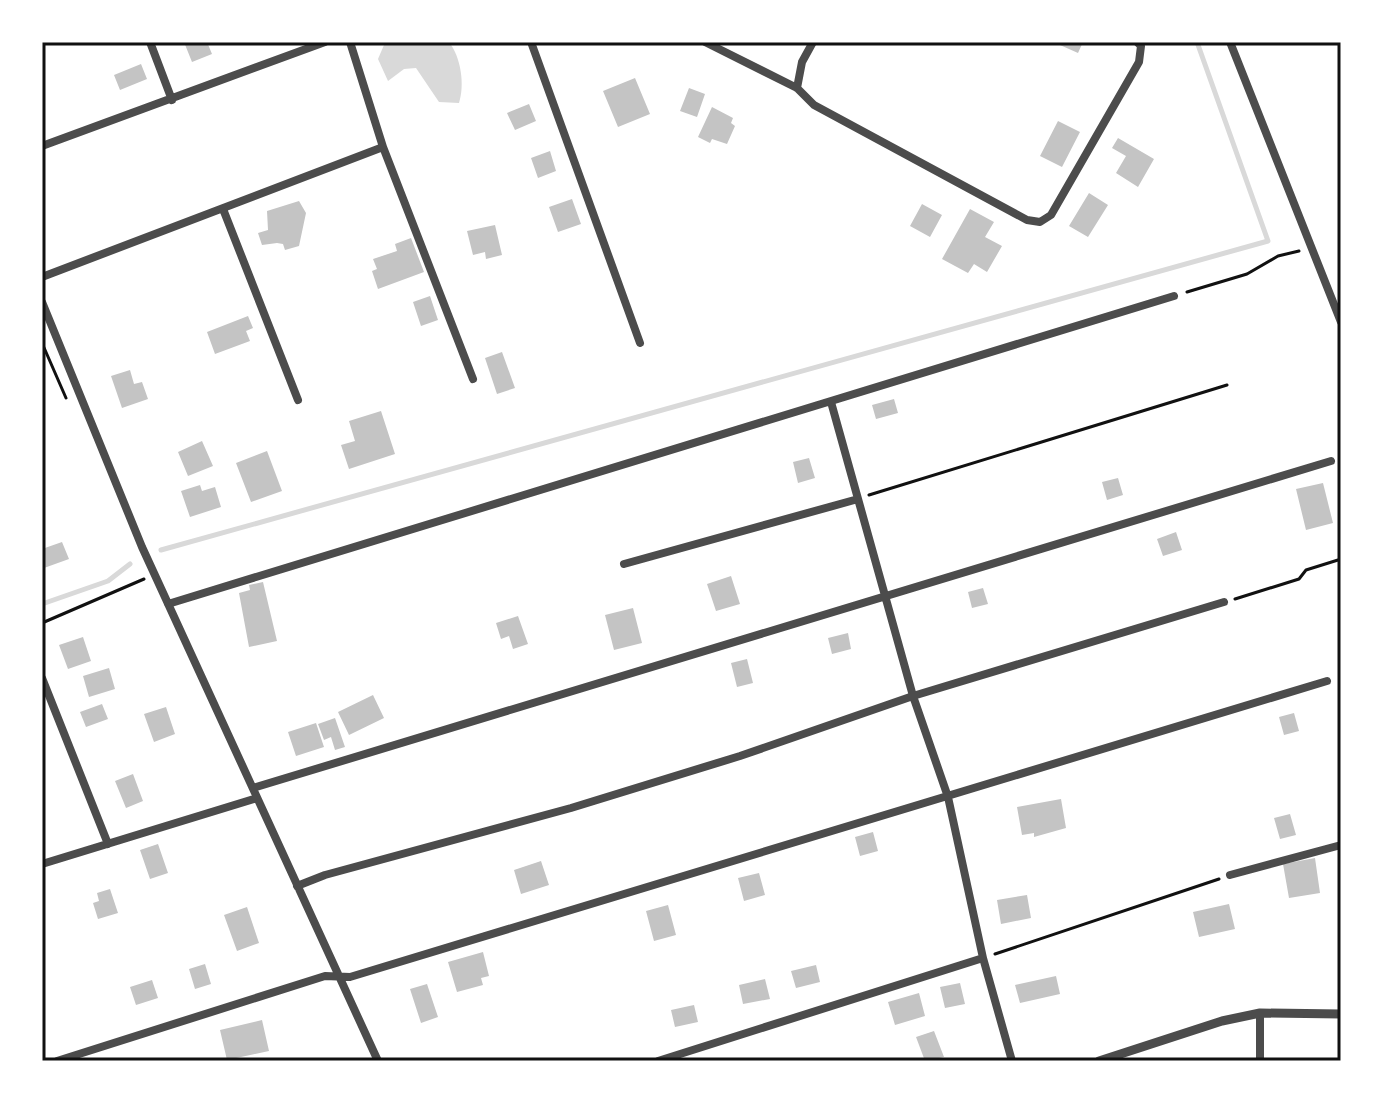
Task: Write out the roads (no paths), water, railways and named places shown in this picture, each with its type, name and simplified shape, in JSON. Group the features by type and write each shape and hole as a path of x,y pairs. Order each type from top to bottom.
{"street":[{"path":"150,42 172,100"},
{"path":"42,146 325,42"},
{"path":"350,42 383,147 473,379"},
{"path":"531,42 640,343"},
{"path":"705,42 797,88 814,105 1027,220 1040,222 1051,215 1139,62 1141,46 1137,42"},
{"path":"797,88 802,62 813,42"},
{"path":"1230,42 1341,322"},
{"path":"42,277 383,147"},
{"path":"223,209 298,400"},
{"path":"168,604 760,420 831,402 1174,296"},
{"path":"43,308 168,604 378,1061"},
{"path":"831,402 913,696 948,797 983,958 1012,1061"},
{"path":"253,788 1331,461"},
{"path":"624,564 858,499"},
{"path":"297,886 726,760 913,696 1224,602"},
{"path":"42,678 108,844"},
{"path":"57,1061 325,976 359,974 1327,681"},
{"path":"42,864 257,798"},
{"path":"1230,875 1341,845"},
{"path":"658,1061 983,958"},
{"path":"1099,1061 1209,1025 1260,1013 1341,1014"},
{"path":"1260,1013 1260,1061"}],"waterway":[{"path":"161,550 1268,241 1197,42"},
{"path":"42,604 108,581 130,564"}]}
